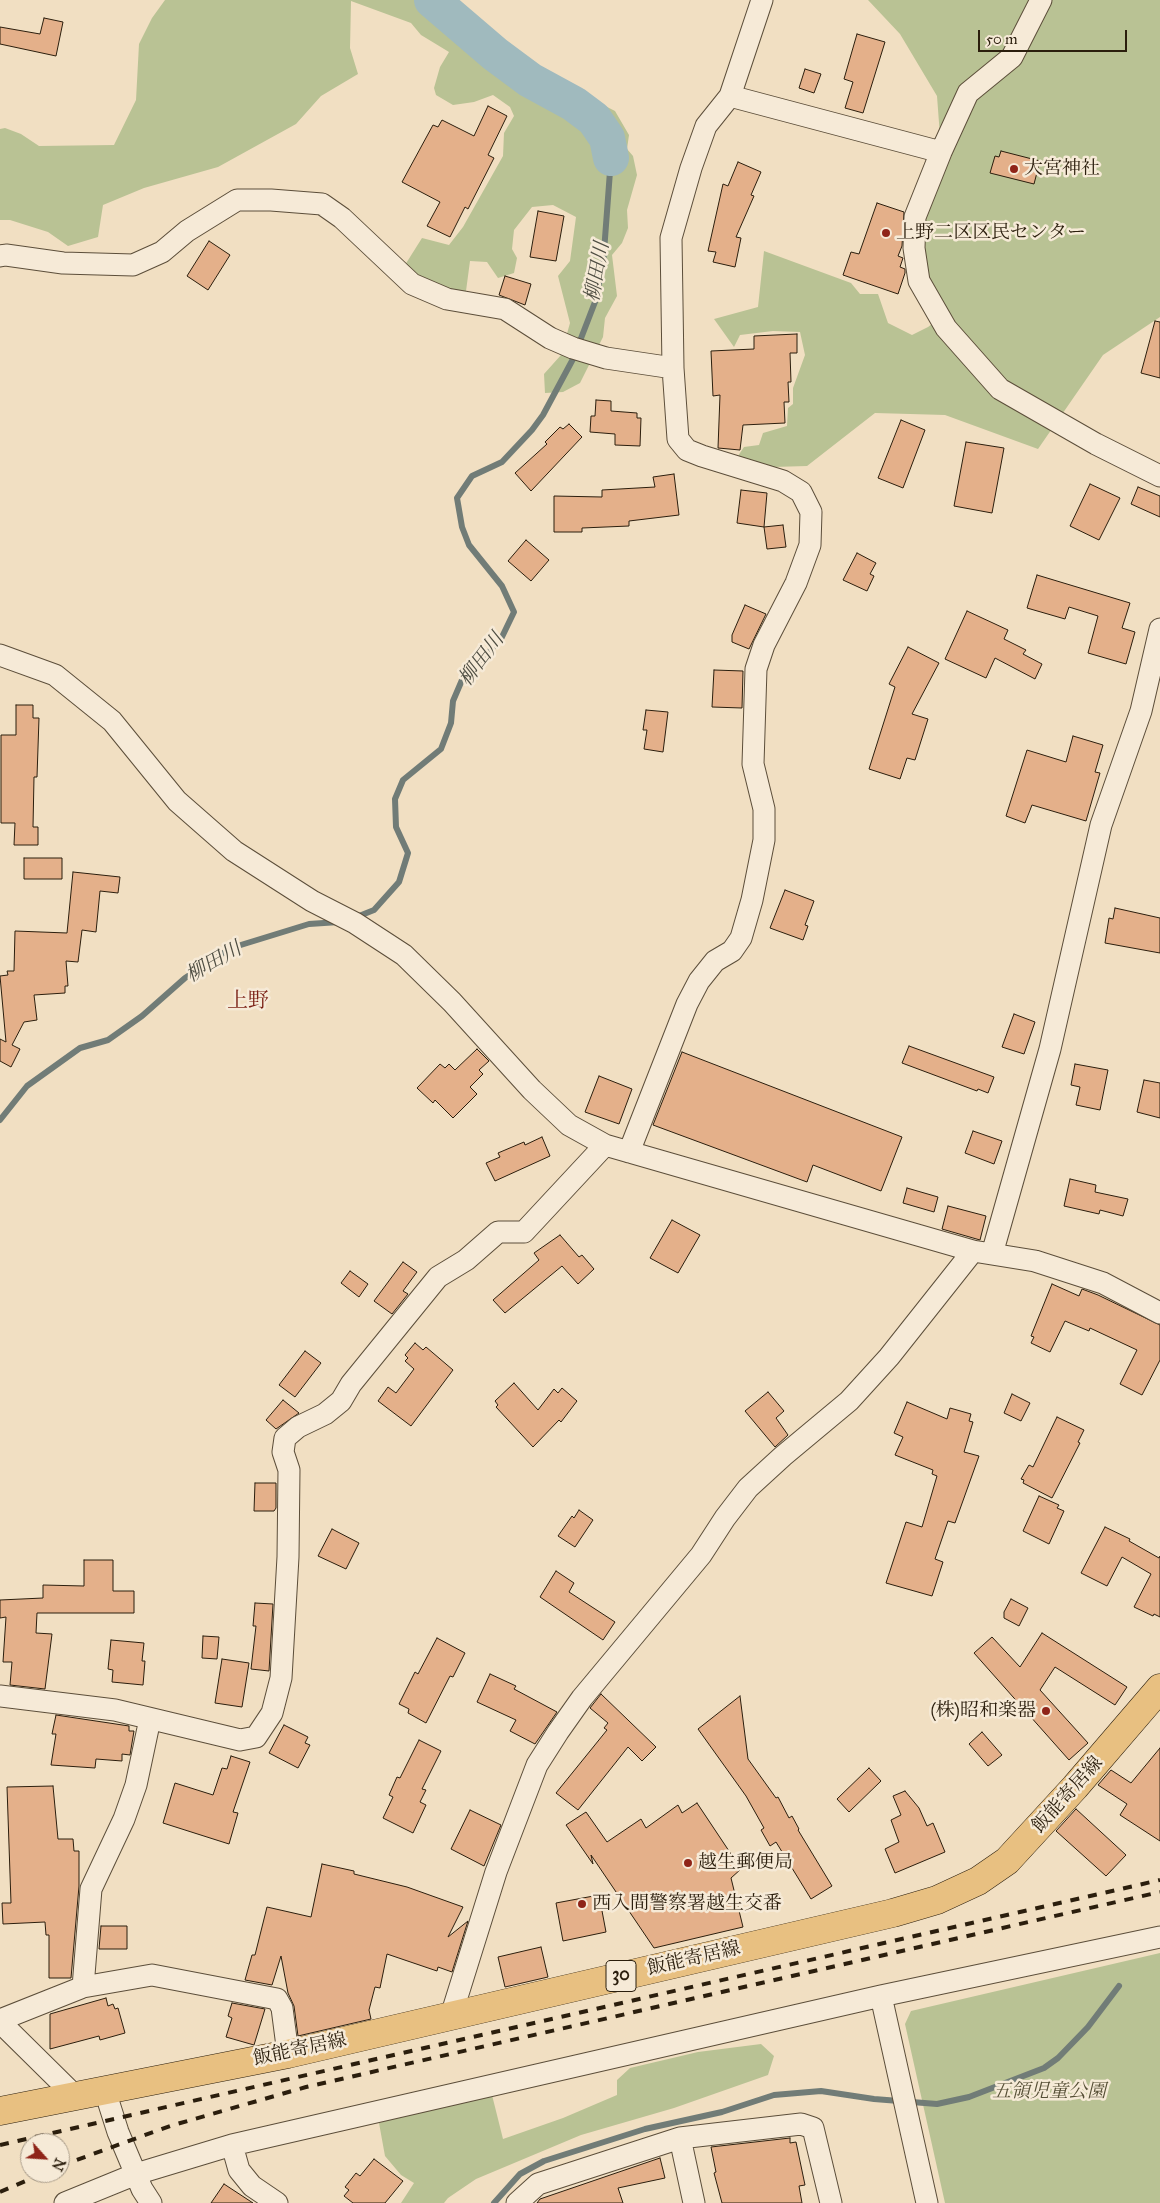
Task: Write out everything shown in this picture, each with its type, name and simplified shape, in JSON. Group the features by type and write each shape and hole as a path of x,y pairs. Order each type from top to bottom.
{"main road":[{"name":"飯能寄居線","path":"0,2111 288,2054 893,1913 937,1900 978,1881 1007,1860 1034,1834 1160,1688"}],"street":[{"path":"629,1152 687,1004 699,981 715,961 732,951 741,938 752,900 764,840 764,809 753,764 756,669 764,645 796,583 810,545 811,512 800,492 783,482 687,450 678,439 673,368 671,238 691,168 706,126 730,96 762,0"},
{"path":"1041,0 1012,57 968,94 941,152 915,217 914,248 919,281 946,328 1000,389 1096,444 1160,476"},
{"path":"730,96 941,152"},
{"path":"0,256 6,255 63,263 133,265 162,252 187,231 237,200 271,200 322,204 342,218 412,284 447,299 505,309 550,338 573,348 606,358 673,368"},
{"path":"451,2016 496,1872 537,1765 558,1732 582,1698 701,1555 725,1518 748,1488 849,1401 983,1252 1050,1049 1101,825 1142,711 1160,629"},
{"path":"0,655 55,675 112,721 177,801 234,851 312,901 355,923 404,955 452,1002 532,1090 569,1125 605,1146 983,1252 1035,1261 1103,1283 1160,1313"},
{"path":"0,1696 116,1710 240,1740 256,1737 272,1713 281,1678 288,1557 289,1470 283,1452 285,1438 298,1427 325,1414 340,1401 351,1384 438,1277 466,1260 498,1232 524,1232 605,1146"},
{"path":"83,1987 92,1889 124,1819 136,1785 150,1719"},
{"path":"65,2203 136,2174 232,2145 882,1996 1160,1937"},
{"path":"75,2096 0,2021 83,1987 152,1974 276,1999 282,2008 288,2054"},
{"path":"882,1996 927,2203"},
{"path":"105,2091 118,2132 142,2189 151,2203"},
{"path":"517,2203 538,2184 680,2138 801,2124 814,2128 831,2203"},
{"path":"680,2138 694,2203"},
{"path":"232,2145 238,2170 252,2186 277,2203"}],"green space":[{"path":"165,0 449,0 458,6 469,38 477,52 503,67 542,68 564,85 615,111 629,135 627,149 633,156 637,175 627,210 628,228 622,243 612,255 617,296 605,318 603,337 580,383 563,392 545,393 544,374 561,355 570,323 558,276 570,261 576,217 553,205 532,207 514,230 512,249 517,258 514,273 498,278 487,262 470,261 466,291 445,291 423,279 405,265 422,238 449,245 463,227 503,156 504,133 514,116 510,107 493,95 474,102 453,105 436,95 434,88 440,67 449,52 421,35 411,23 351,1 350,48 358,74 321,96 296,124 218,167 144,188 103,205 98,237 68,246 48,232 10,220 0,220 0,129 5,128 21,134 39,146 114,145 136,100 139,44 152,18"},
{"path":"868,0 1160,0 1160,317 1103,355 1038,449 945,415 875,413 807,466 773,467 738,456 744,447 759,445 763,433 787,426 788,408 793,404 793,388 805,355 800,332 773,331 740,335 734,347 714,319 758,307 764,251 851,283 860,294 878,294 888,323 912,335 928,327 944,315 921,264 928,200 943,176 937,96 900,34"},
{"name":"五領児童公園","path":"1160,1953 1160,2203 945,2203 905,2024 911,2011"},
{"path":"761,2044 774,2056 768,2075 674,2108 581,2135 476,2179 448,2198 444,2203 401,2203 414,2183 401,2175 385,2156 379,2123 447,2102 492,2095 503,2139 563,2118 617,2095 617,2080 630,2068 698,2052"}],"building":[{"path":"44,18 63,22 56,56 0,44 0,27 40,34"},
{"path":"857,34 885,42 863,113 845,108 853,82 844,79"},
{"path":"805,69 821,74 814,93 799,88"},
{"path":"488,106 507,116 488,155 494,158 468,209 465,207 450,237 427,226 440,202 402,182 433,125 438,127 442,120 474,136"},
{"name":"大宮神社","path":"1001,151 1040,161 1034,184 990,173 995,156 999,157"},
{"path":"738,162 761,172 751,195 754,196 736,237 741,238 735,267 713,262 716,252 708,251 723,184 728,186"},
{"name":"上野二区区民センター","path":"877,203 904,212 902,246 898,256 903,258 900,267 905,269 905,273 898,294 843,275 851,252 859,254"},
{"path":"538,211 564,216 556,261 530,257"},
{"path":"209,241 230,255 208,290 187,276"},
{"path":"505,276 531,284 525,305 499,295"},
{"path":"1155,321 1160,322 1160,378 1141,373"},
{"path":"797,334 797,353 790,353 791,382 788,382 789,402 784,402 785,423 743,425 740,450 718,448 720,395 713,396 711,351 754,349 754,336"},
{"path":"596,400 611,401 611,411 637,413 637,418 641,418 640,446 615,445 615,434 590,432 591,416 595,416"},
{"path":"901,420 925,430 903,488 878,478"},
{"path":"569,424 582,437 531,491 515,473 547,444 545,442 560,427 563,429"},
{"path":"966,442 1004,448 992,513 954,506"},
{"path":"674,474 679,515 629,521 629,526 582,528 582,532 554,532 554,496 602,497 602,490 655,487 653,477"},
{"path":"1090,484 1120,498 1099,540 1070,526"},
{"path":"1138,487 1160,496 1160,517 1131,504"},
{"path":"741,490 767,493 764,527 737,523"},
{"path":"783,525 786,547 767,549 764,527"},
{"path":"526,540 549,560 531,581 508,561"},
{"path":"857,553 876,563 870,574 874,576 867,591 843,580"},
{"path":"1037,575 1130,603 1122,628 1135,632 1126,664 1088,653 1098,616 1069,607 1065,619 1027,608"},
{"path":"745,605 766,614 749,649 732,642 732,635"},
{"path":"967,611 1008,630 1004,639 1026,650 1023,654 1042,664 1035,679 995,658 986,678 945,659"},
{"path":"908,647 939,663 912,714 928,719 915,760 907,758 900,779 869,769 895,687 889,684"},
{"path":"714,670 743,671 742,708 712,707"},
{"path":"16,705 33,705 33,718 39,718 37,777 34,777 33,827 38,827 38,845 14,845 15,823 1,823 1,735 16,735"},
{"path":"646,710 668,712 663,752 644,749 647,730 643,730"},
{"path":"1073,736 1103,745 1095,772 1100,773 1086,821 1032,805 1025,823 1006,816 1027,750 1066,762"},
{"path":"24,858 62,858 62,879 24,879"},
{"path":"73,872 120,877 118,893 100,891 96,932 82,930 78,962 66,961 68,986 65,986 65,993 34,995 37,1020 24,1022 12,1045 20,1049 11,1067 0,1061 0,1039 6,1042 0,976 8,975 7,971 14,971 15,931 67,933"},
{"path":"785,890 814,901 805,925 808,926 803,940 770,928"},
{"path":"1115,908 1160,918 1160,953 1105,943 1109,918 1113,919"},
{"path":"1014,1014 1035,1022 1024,1054 1002,1047"},
{"path":"909,1046 994,1077 988,1093 978,1089 977,1091 902,1063"},
{"path":"477,1049 489,1061 479,1070 483,1074 470,1087 477,1094 453,1118 435,1100 433,1103 417,1088 440,1064 445,1068 449,1064 455,1070"},
{"path":"682,1052 902,1137 881,1191 813,1165 807,1182 653,1125"},
{"path":"1075,1064 1108,1070 1100,1110 1076,1105 1080,1087 1071,1085"},
{"path":"599,1076 632,1089 619,1124 585,1112"},
{"path":"1144,1080 1160,1083 1160,1118 1137,1112"},
{"path":"973,1131 1002,1141 994,1164 965,1153"},
{"path":"542,1137 550,1156 495,1181 486,1163 500,1157 498,1153 524,1142 525,1145"},
{"path":"1070,1179 1096,1185 1095,1192 1128,1199 1123,1216 1100,1210 1099,1214 1064,1206"},
{"path":"907,1188 938,1197 934,1212 903,1203"},
{"path":"948,1206 986,1216 980,1240 942,1229"},
{"path":"672,1220 700,1235 678,1273 650,1258"},
{"path":"560,1235 579,1257 582,1255 594,1269 578,1284 562,1266 505,1313 493,1300 539,1260 534,1253"},
{"path":"403,1262 417,1272 403,1291 408,1294 392,1314 374,1301"},
{"path":"350,1271 368,1284 359,1297 341,1283"},
{"path":"1052,1284 1079,1296 1082,1289 1098,1295 1160,1325 1160,1360 1142,1395 1120,1384 1137,1350 1090,1328 1089,1331 1065,1321 1050,1352 1031,1343 1034,1337 1031,1336"},
{"path":"415,1343 423,1350 426,1347 453,1370 411,1426 378,1401 388,1387 396,1393 414,1369 405,1361 408,1358 405,1355"},
{"path":"305,1351 321,1363 295,1397 279,1385"},
{"path":"514,1383 538,1410 554,1389 558,1393 562,1388 577,1401 561,1422 559,1420 533,1447 496,1407 498,1405 495,1401"},
{"path":"768,1392 784,1411 776,1418 788,1435 775,1447 745,1411"},
{"path":"1012,1394 1030,1403 1021,1421 1004,1413"},
{"path":"283,1400 299,1413 276,1429 266,1420"},
{"path":"907,1402 947,1419 950,1408 971,1414 969,1421 973,1422 964,1452 979,1456 955,1523 948,1521 935,1559 943,1562 932,1596 886,1583 906,1522 922,1527 937,1476 932,1474 933,1470 895,1455 903,1437 894,1433"},
{"path":"1057,1417 1084,1430 1078,1442 1080,1443 1052,1498 1023,1483 1024,1480 1021,1479 1029,1465 1033,1467"},
{"path":"255,1483 276,1483 276,1508 274,1511 254,1511"},
{"path":"1039,1496 1059,1505 1057,1508 1064,1511 1049,1544 1023,1531"},
{"path":"579,1510 593,1520 575,1547 558,1536 572,1516 574,1518"},
{"path":"1105,1527 1130,1539 1129,1541 1159,1558 1160,1556 1160,1617 1154,1614 1153,1616 1134,1607 1151,1574 1122,1557 1107,1586 1081,1573"},
{"path":"332,1529 359,1543 346,1569 318,1556"},
{"path":"84,1560 113,1560 113,1591 134,1591 134,1613 37,1613 36,1633 52,1634 45,1689 10,1685 12,1662 3,1662 6,1617 0,1618 0,1600 43,1598 43,1585 84,1586"},
{"path":"556,1571 574,1583 569,1592 615,1622 603,1640 540,1597"},
{"path":"1011,1599 1028,1608 1019,1626 1004,1618 1004,1612"},
{"path":"255,1603 273,1604 269,1671 251,1669 256,1626 253,1626"},
{"path":"1042,1633 1127,1687 1115,1705 1055,1667 1040,1690 1088,1743 1069,1760 974,1653 992,1637 1020,1667"},
{"path":"203,1636 219,1637 217,1659 202,1658"},
{"path":"437,1638 465,1653 453,1677 450,1676 426,1723 408,1713 409,1709 399,1704 415,1672 418,1674"},
{"path":"111,1640 144,1643 142,1661 145,1661 143,1685 112,1682 113,1670 108,1669"},
{"path":"222,1659 249,1663 242,1707 215,1703"},
{"path":"490,1674 516,1686 514,1689 557,1712 535,1744 510,1731 516,1720 477,1702"},
{"path":"601,1694 656,1747 642,1761 628,1747 578,1810 556,1793 607,1730 604,1728 608,1723 590,1708"},
{"path":"740,1696 748,1759 776,1798 778,1797 789,1818 792,1816 798,1830 832,1886 811,1899 776,1842 770,1846 761,1830 764,1828 746,1796 698,1729"},
{"path":"56,1715 129,1726 129,1731 134,1731 130,1755 122,1754 122,1761 96,1759 95,1768 51,1765 56,1734 52,1734"},
{"path":"284,1725 308,1737 305,1743 310,1745 298,1768 269,1753"},
{"path":"982,1732 1002,1755 988,1766 969,1744"},
{"path":"419,1740 441,1751 422,1789 426,1790 420,1802 426,1805 413,1833 383,1818 393,1797 389,1795 397,1777 400,1778"},
{"path":"1160,1748 1160,1841 1120,1815 1127,1804 1098,1785 1111,1770 1131,1783"},
{"path":"231,1756 250,1762 233,1812 238,1813 229,1844 163,1823 175,1783 213,1795 222,1768 227,1769"},
{"path":"869,1768 881,1781 849,1812 837,1799"},
{"path":"53,1786 58,1839 73,1839 74,1851 79,1851 79,1886 71,1978 49,1978 49,1935 46,1935 45,1922 3,1924 2,1903 11,1903 7,1787"},
{"path":"905,1791 919,1808 927,1826 933,1823 945,1852 895,1873 885,1849 899,1842 891,1820 901,1815 893,1796"},
{"path":"697,1803 741,1869 731,1878 743,1927 654,1948 591,1855 593,1864 566,1825 586,1812 607,1842 641,1819 646,1828 678,1805 682,1813"},
{"path":"1076,1809 1126,1855 1106,1876 1056,1831"},
{"path":"470,1810 501,1825 484,1866 451,1849"},
{"path":"322,1864 354,1871 354,1874 407,1887 463,1907 448,1937 468,1921 452,1972 438,1967 437,1971 387,1954 380,1988 375,1987 369,2010 371,2019 298,2036 294,2006 288,1993 281,1956 272,1985 245,1980 252,1955 255,1955 267,1907 311,1917"},
{"path":"599,1895 606,1932 563,1941 556,1903"},
{"path":"101,1926 127,1926 127,1949 99,1949"},
{"path":"541,1947 548,1977 505,1987 498,1957"},
{"path":"106,1998 108,2006 113,2004 115,2009 118,2008 125,2033 100,2040 99,2036 50,2049 50,2014"},
{"path":"232,2003 265,2009 254,2045 226,2037 232,2018 228,2016"},
{"path":"790,2138 790,2143 796,2142 805,2185 799,2186 802,2203 722,2203 714,2173 716,2172 711,2147"},
{"path":"660,2158 665,2178 618,2188 623,2203 537,2203 540,2199"},
{"path":"374,2159 403,2181 385,2203 353,2203 344,2196 349,2190 345,2187 356,2173 360,2176"},
{"path":"224,2184 253,2203 211,2203"}],"waterway":[{"name":"柳田川","path":"432,0 495,54 530,80 574,104 594,119 607,138 611,158"},
{"name":"柳田川","path":"354,918 374,910 399,882 408,853 396,827 395,799 403,780 441,749 451,723 453,701 462,680 501,639 514,612 502,586 469,545 462,527 457,498 472,476 502,462 532,430 543,415 573,359 595,302 603,265 611,158"},
{"name":"柳田川","path":"0,1120 27,1086 80,1048 108,1040 142,1016 185,978 231,948 309,924 339,922"},
{"path":"494,2203 520,2174 544,2161 645,2129 722,2112 774,2095 821,2091 874,2099 937,2104 969,2097 1044,2068 1058,2058 1088,2027 1119,1986"}],"railway":[{"path":"0,2145 1160,1880"},
{"path":"70,2162 170,2126 306,2087 1160,1892"},
{"path":"0,2192 21,2183"}],"place":[{"name":"大宮神社","path":"1014,169"},
{"name":"上野二区区民センター","path":"886,233"},
{"name":"(株)昭和楽器","path":"1046,1711"},
{"name":"越生郵便局","path":"688,1863"},
{"name":"西入間警察署越生交番","path":"582,1904"}],"district":[{"name":"上野","path":"248,1002"}]}
